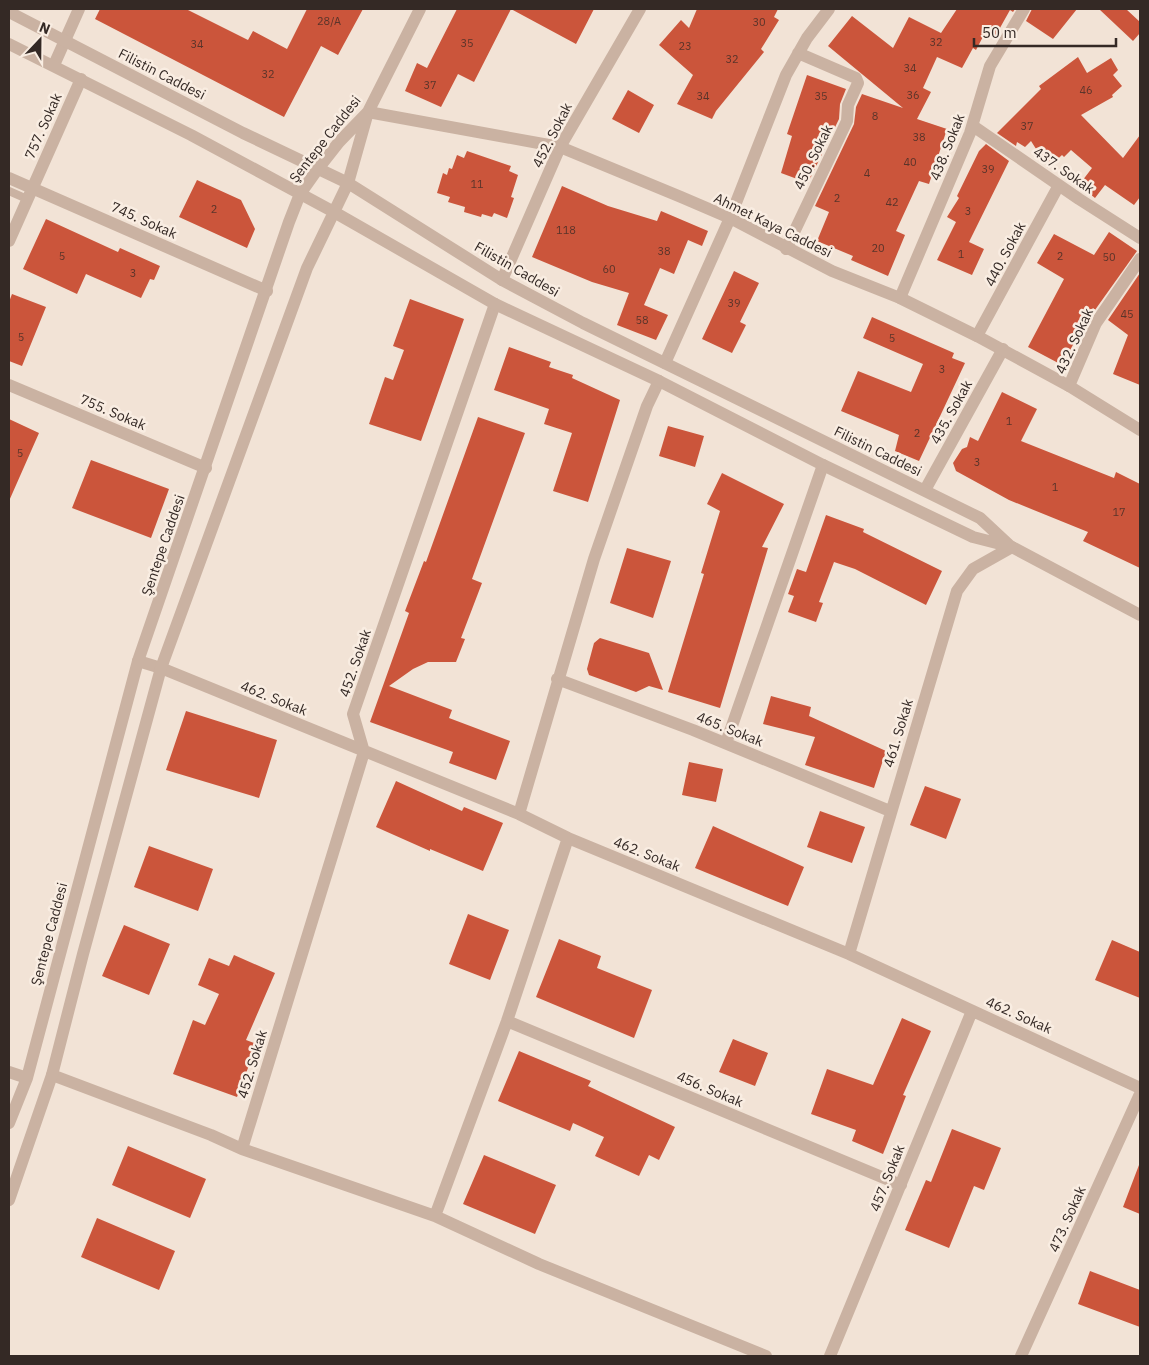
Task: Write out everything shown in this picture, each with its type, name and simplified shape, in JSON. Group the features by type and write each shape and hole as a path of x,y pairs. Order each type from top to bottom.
{"street":[{"path":"54,65 79,9"},
{"name":"Şentepe Caddesi","path":"9,1123 27,1078 138,661 300,194 340,142 368,112 420,9"},
{"name":"452. Sokak","path":"502,280 560,148 640,9"},
{"path":"665,363 730,218 780,90 798,53 829,9"},
{"name":"438. Sokak","path":"900,298 973,126 990,66 1024,9"},
{"name":"Filistin Caddesi","path":"9,12 317,170 348,183 502,280 665,363 980,518 1012,548"},
{"name":"Filistin Caddesi","path":"9,44 54,65 334,212 494,304 659,380 823,465 973,537 1012,548 1140,615"},
{"name":"450. Sokak","path":"786,249 847,121 848,105 858,83 856,78 798,53"},
{"name":"757. Sokak","path":"9,241 81,79"},
{"path":"9,1200 52,1075 88,936 162,668 307,268 348,183 368,112"},
{"name":"Ahmet Kaya Caddesi","path":"368,112 560,148 730,218 786,249 900,298 1003,349 1069,386 1140,430"},
{"name":"437. Sokak","path":"973,126 1059,186 1140,238"},
{"name":"745. Sokak","path":"9,178 30,194 267,291"},
{"name":"440. Sokak","path":"977,336 1059,186"},
{"name":"432. Sokak","path":"1069,386 1096,323 1140,259"},
{"name":"452. Sokak","path":"242,1149 364,752 353,714 494,304"},
{"name":"435. Sokak","path":"925,490 1003,349"},
{"path":"519,814 557,679 600,541 647,406 659,380"},
{"name":"755. Sokak","path":"9,385 206,468"},
{"path":"726,744 823,465"},
{"name":"461. Sokak","path":"849,954 957,591 974,569 1012,548"},
{"name":"462. Sokak","path":"138,661 162,668 519,814 568,838 849,954 1140,1088"},
{"name":"465. Sokak","path":"557,679 726,744 890,811"},
{"path":"435,1216 507,1021 568,838"},
{"name":"457. Sokak","path":"830,1356 972,1011"},
{"name":"456. Sokak","path":"507,1021 901,1185"},
{"path":"9,1072 27,1078"},
{"path":"52,1075 211,1135 242,1149 435,1216 539,1264 766,1356"},
{"name":"473. Sokak","path":"1021,1356 1140,1094"}],"lane":[{"path":"9,191 30,194"}],"building":[{"path":"100,9 186,9 248,40 253,31 287,49 307,9 363,9 338,55 321,46 284,117 95,19"},
{"path":"457,9 511,9 474,82 458,74 441,107 405,91 417,63 427,68"},
{"path":"511,9 594,9 576,44"},
{"path":"697,9 778,9 774,17 779,20 761,49 764,52 716,111 712,119 677,104 693,75 659,45 681,20 689,28"},
{"path":"957,9 1015,9 1013,12 1010,10 996,35 987,29 976,50 973,48 962,68 937,57 923,88 931,92 917,119 947,129 929,184 919,181 896,231 905,235 888,276 851,260 853,256 817,241 829,212 815,206 854,124 856,107 862,94 903,108 828,46 852,16 893,48 909,17 941,33"},
{"path":"1032,9 1077,9 1053,39 1026,21"},
{"path":"1099,9 1126,9 1140,22 1140,33 1133,41"},
{"path":"1078,57 1087,73 1111,58 1118,70 1113,75 1122,86 1112,95 1113,97 1081,115 1123,158 1140,135 1140,197 1134,205 1105,185 1095,198 1079,185 1092,168 1071,150 1064,157 1062,155 1048,168 1031,141 1025,147 1017,142 1016,146 997,133 1041,89 1039,86"},
{"path":"807,75 846,89 840,104 839,119 808,183 781,173 792,136 787,134"},
{"path":"628,90 654,105 639,133 612,119"},
{"path":"986,144 1009,161 969,242 984,249 972,275 937,260 956,222 947,217 959,198 957,196 979,151"},
{"path":"467,151 511,166 509,171 518,175 511,197 514,198 507,218 494,213 492,217 482,214 481,217 464,212 465,207 448,202 450,197 437,193 443,173 447,175 449,168 452,169 457,155 464,158"},
{"path":"197,180 241,200 255,229 247,248 179,217"},
{"path":"562,186 608,206 657,221 661,211 708,231 702,246 688,240 674,274 660,268 644,305 668,315 656,340 617,325 629,293 592,282 532,257"},
{"path":"46,219 118,252 120,248 160,266 154,280 150,279 141,298 86,274 77,294 23,269"},
{"path":"1109,232 1137,251 1095,310 1093,308 1062,365 1028,347 1064,279 1037,263 1054,234 1094,255"},
{"path":"734,271 759,283 740,322 746,325 732,353 702,339"},
{"path":"1140,273 1140,385 1113,374 1128,335 1108,320"},
{"path":"12,294 46,307 22,366 9,361 9,302"},
{"path":"410,299 464,319 421,441 369,424 385,377 393,380 404,350 393,346"},
{"path":"872,317 954,353 952,358 965,363 919,461 895,451 899,435 841,411 858,371 911,392 923,364 863,338"},
{"path":"509,347 551,362 549,367 573,375 572,378 620,400 588,502 553,491 572,433 544,424 549,409 494,390"},
{"path":"1002,392 1037,409 1021,441 1114,478 1116,472 1140,484 1140,568 1083,541 1088,532 1009,500 956,471 953,463 962,449 967,447 970,437 978,441"},
{"path":"478,417 525,433 472,579 482,583 461,638 465,639 456,662 428,662 413,669 389,686 452,710 449,718 510,741 496,780 449,763 453,752 370,722 409,613 405,611 424,561 426,562"},
{"path":"9,419 39,433 9,501"},
{"path":"668,426 704,436 695,467 659,456"},
{"path":"91,460 169,489 151,538 72,508"},
{"path":"722,473 784,504 762,547 768,548 720,708 668,692 704,574 701,573 720,511 707,504"},
{"path":"826,515 864,529 863,532 942,571 926,605 855,569 834,562 819,602 823,603 816,622 788,612 794,596 788,594 797,569 806,572"},
{"path":"627,548 671,561 653,618 610,603"},
{"path":"600,638 649,653 663,690 649,686 636,692 589,675 587,669 594,643"},
{"path":"771,696 811,707 809,716 886,751 874,788 805,765 815,737 763,724"},
{"path":"186,711 277,740 259,798 166,770"},
{"path":"689,762 723,769 716,802 682,795"},
{"path":"396,781 462,811 464,807 503,823 483,871 430,849 430,851 376,827"},
{"path":"925,786 961,799 946,839 910,825"},
{"path":"820,811 865,827 852,863 807,847"},
{"path":"713,826 804,867 788,906 695,868"},
{"path":"149,846 213,869 198,911 134,887"},
{"path":"468,914 509,930 490,980 449,964"},
{"path":"124,925 170,944 149,995 102,976"},
{"path":"559,939 601,956 597,968 652,990 634,1038 536,997"},
{"path":"1112,940 1140,952 1140,998 1095,980"},
{"path":"234,955 275,973 246,1040 257,1044 237,1097 173,1074 193,1020 205,1025 219,994 198,985 209,958 229,966"},
{"path":"902,1018 931,1031 903,1095 906,1096 883,1154 852,1141 856,1130 811,1114 827,1069 873,1085"},
{"path":"733,1039 768,1053 755,1086 719,1072"},
{"path":"519,1051 591,1081 588,1086 675,1127 659,1160 649,1155 639,1176 595,1156 604,1137 573,1123 570,1131 498,1101"},
{"path":"952,1129 1001,1148 984,1190 974,1186 949,1248 905,1230 926,1180 931,1182"},
{"path":"128,1146 206,1179 190,1218 112,1185"},
{"path":"484,1155 556,1185 535,1234 463,1204"},
{"path":"1140,1165 1140,1214 1123,1207"},
{"path":"97,1218 175,1251 159,1290 81,1257"},
{"path":"1090,1271 1140,1290 1140,1327 1078,1304"}]}
